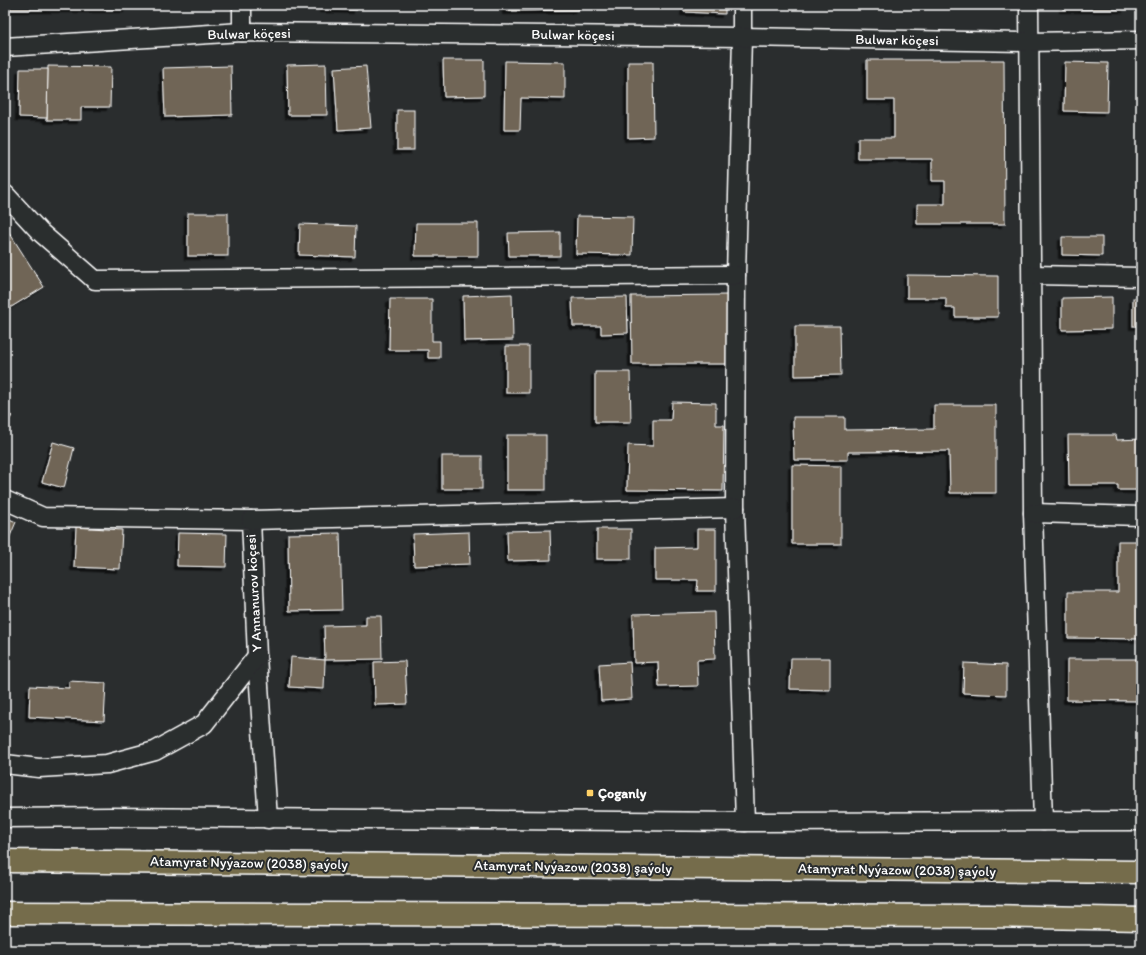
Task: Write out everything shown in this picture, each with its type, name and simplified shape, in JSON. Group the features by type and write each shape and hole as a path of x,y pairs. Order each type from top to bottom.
{"main road":[{"name":"Atamyrat Nyýazow (2038) şaýoly","path":"5,861 1141,872"},
{"path":"5,913 983,916 1141,919"}],"street":[{"path":"242,5 242,32"},
{"path":"742,5 736,275 735,508 745,822"},
{"path":"1029,5 1033,513 1044,821"},
{"name":"Bulwar köçesi","path":"5,47 242,32 742,37 1029,42 1141,40"},
{"path":"5,194 40,232 95,280 736,275"},
{"path":"1032,275 1141,277"},
{"name":"Y Annanurov köçesi","path":"5,500 43,517 250,520 257,656 268,818"},
{"path":"250,520 735,508"},
{"path":"1033,513 1141,516"},
{"path":"5,764 39,768 107,764 155,750 204,724 257,656"},
{"path":"5,818 268,818 745,822 1141,821"}],"building":[{"path":"5,5 127,5 127,9 5,9"},
{"path":"323,5 357,5 357,10 323,9"},
{"path":"506,5 578,5 579,10 506,11"},
{"path":"685,5 725,5 725,14 684,12"},
{"path":"1063,5 1126,5 1126,9 1063,9"},
{"path":"443,60 484,60 484,96 444,97"},
{"path":"867,60 1004,60 1005,224 917,224 917,204 945,204 945,181 932,181 932,159 858,159 858,138 894,138 894,100 867,100"},
{"path":"505,61 565,62 565,99 521,98 520,130 504,130"},
{"path":"628,62 653,62 654,137 628,138"},
{"path":"1065,62 1108,63 1107,112 1064,111"},
{"path":"326,64 327,115 288,115 287,65"},
{"path":"48,66 111,67 110,107 81,107 81,120 47,120"},
{"path":"231,66 232,115 165,117 163,68"},
{"path":"366,66 371,128 338,130 334,68"},
{"path":"20,69 48,69 47,118 19,117"},
{"path":"397,110 414,110 414,150 397,150"},
{"path":"188,213 228,213 228,256 188,256"},
{"path":"577,216 633,217 632,255 576,254"},
{"path":"416,223 478,223 478,256 415,256"},
{"path":"300,224 356,226 355,257 299,255"},
{"path":"7,229 44,287 8,309 5,305 5,231"},
{"path":"560,232 560,256 509,256 508,233"},
{"path":"1062,237 1102,237 1102,256 1062,255"},
{"path":"907,275 998,276 998,317 955,317 955,308 946,308 946,298 907,298"},
{"path":"512,294 513,340 464,341 463,296"},
{"path":"728,295 728,364 632,364 631,296"},
{"path":"627,297 628,333 601,334 601,326 573,326 572,298"},
{"path":"1112,297 1112,329 1062,330 1062,298"},
{"path":"1133,298 1141,298 1141,326 1133,326"},
{"path":"390,299 432,299 432,341 440,341 440,358 428,358 428,350 389,350"},
{"path":"795,326 840,326 841,375 795,376"},
{"path":"506,346 529,346 529,393 506,393"},
{"path":"595,372 630,372 631,422 595,422"},
{"path":"672,402 716,403 716,425 724,425 723,491 627,490 628,445 653,446 653,420 671,420"},
{"path":"934,405 996,405 996,493 950,493 949,451 848,452 848,460 794,460 793,417 845,417 845,430 934,429"},
{"path":"5,411 12,416 5,426"},
{"path":"507,435 546,435 546,490 507,490"},
{"path":"1068,435 1116,435 1117,440 1141,439 1141,486 1138,486 1138,490 1118,490 1118,485 1069,485"},
{"path":"53,442 74,448 64,488 42,482"},
{"path":"442,456 482,456 482,489 442,489"},
{"path":"792,465 841,466 841,544 792,544"},
{"path":"5,517 16,522 5,548"},
{"path":"76,527 122,530 120,569 74,567"},
{"path":"597,529 631,529 631,559 597,559"},
{"path":"697,529 716,529 716,591 697,591 698,580 655,580 655,548 697,547"},
{"path":"550,530 551,560 508,561 507,531"},
{"path":"469,532 470,564 414,566 413,534"},
{"path":"178,533 227,534 226,567 177,566"},
{"path":"340,533 342,610 289,611 288,534"},
{"path":"1118,541 1141,541 1141,639 1068,638 1068,592 1118,592"},
{"path":"714,612 715,659 697,660 698,686 659,687 658,662 634,663 633,614"},
{"path":"366,616 381,616 382,659 325,660 324,626 366,625"},
{"path":"291,657 325,660 324,689 289,687"},
{"path":"791,658 830,658 830,690 790,689"},
{"path":"1067,659 1141,659 1141,701 1067,700"},
{"path":"405,661 407,704 375,705 374,662"},
{"path":"630,662 632,699 601,701 599,664"},
{"path":"964,663 1006,665 1006,695 963,693"},
{"path":"69,681 106,683 104,721 29,717 30,686 69,688"}],"place":[{"name":"Çoganly","path":"590,793"}]}
